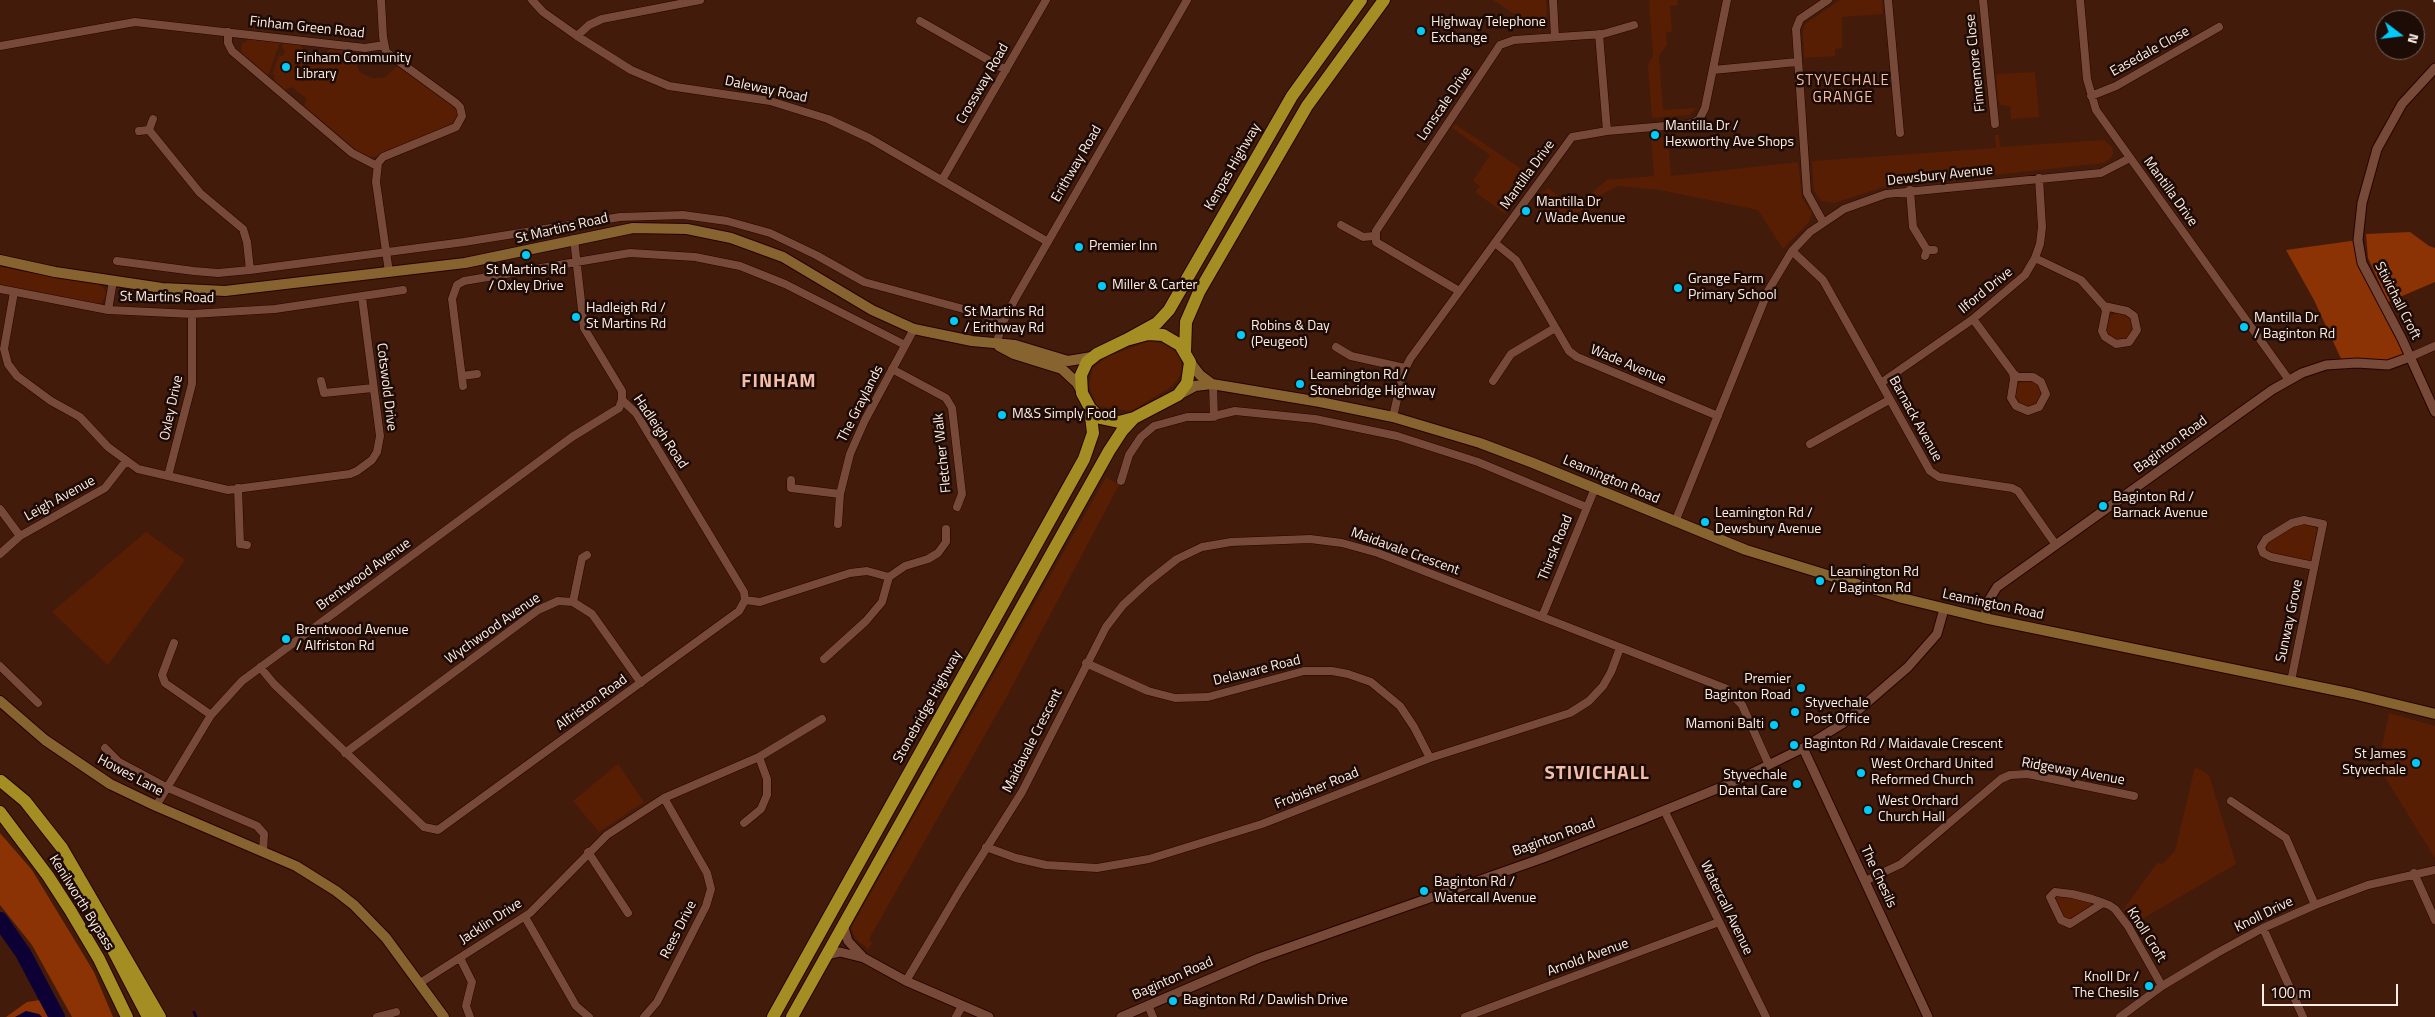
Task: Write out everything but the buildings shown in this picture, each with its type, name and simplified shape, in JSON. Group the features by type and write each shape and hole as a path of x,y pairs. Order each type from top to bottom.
{"highway":[{"name":"Kenpas Highway","path":"1126,340 1157,323 1169,310 1292,96 1361,0"},
{"path":"1188,357 1175,340 1163,335 1148,334 1126,340 1092,357 1081,375 1082,393 1090,408 1100,418 1119,422 1134,418 1178,395 1190,377 1188,357 1184,327 1192,305 1307,106 1384,0"},
{"name":"Stonebridge Highway","path":"773,1017 1084,459 1093,432 1090,408"},
{"path":"792,1017 1107,456 1122,431 1134,418"},
{"path":"0,780 25,801 62,848 160,1017"},
{"name":"Kenilworth Bypass","path":"0,780 56,854 87,901 148,1017"},
{"name":"Kenilworth Bypass","path":"0,812 53,883 99,959 127,1017"}],"main road":[{"name":"St Martins Road","path":"0,260 113,281 197,291 225,291 488,259 612,231 654,227 687,229 731,238 783,257 872,310 914,329 996,344 1015,345 1068,361 1092,357"},
{"name":"St Martins Road","path":"996,344 1014,354 1062,369 1077,383 1082,393"},
{"path":"1188,357 1200,375 1213,384"},
{"name":"Leamington Road","path":"1178,395 1195,386 1213,384 1320,402 1393,417 1480,443 1746,550 1944,609 2291,681 2435,714"},
{"name":"Howes Lane","path":"0,700 67,756 110,784 156,806 263,851 316,878 354,905 386,938 444,1017"}],"street":[{"path":"381,0 384,45 391,57 456,102 460,107 462,116 456,127 383,158 377,166 376,182 390,272"},
{"name":"Daleway Road","path":"532,0 543,12 621,65 659,82 685,88 770,101 828,119 869,138 1048,242"},
{"path":"578,36 589,24 602,19 700,0"},
{"name":"Crossway Road","path":"942,180 1046,0"},
{"name":"Erithway Road","path":"996,344 1004,320 1187,0"},
{"path":"1553,0 1555,37"},
{"name":"Mantilla Drive","path":"1393,417 1405,368 1570,139 1578,134 1689,124 1699,120 1705,108 1727,0"},
{"path":"1823,222 1807,193 1796,29 1798,21 1828,0"},
{"path":"1888,0 1900,133"},
{"name":"Finnemore Close","path":"1983,0 1995,124"},
{"name":"Mantilla Drive","path":"2080,0 2087,79 2099,116 2289,380"},
{"path":"920,21 1006,70"},
{"name":"Finham Green Road","path":"0,46 130,22 365,48 384,45"},
{"name":"Lonscale Drive","path":"1374,236 1500,44 1508,41 1599,34 1634,25"},
{"name":"Easedale Close","path":"2091,96 2116,86 2220,27"},
{"name":"Finham Green Road","path":"228,32 228,43 232,51 352,152 377,166"},
{"path":"1599,34 1607,131"},
{"path":"1713,70 1797,62"},
{"name":"Stivichall Croft","path":"2435,68 2402,104 2383,138 2372,166 2358,240 2362,263 2410,357 2435,412"},
{"path":"149,130 153,119"},
{"path":"139,130 149,130"},
{"path":"149,130 200,193 243,229 247,242 250,270"},
{"name":"Dewsbury Avenue","path":"1675,522 1768,291 1792,250 1823,222 1844,208 1864,200 1910,190 2106,172 2130,158"},
{"name":"Ilford Drive","path":"1881,383 1973,319 2025,276 2035,258 2042,227 2039,178"},
{"path":"1910,190 1912,227 1929,252"},
{"name":"St Martins Road","path":"117,261 218,273 387,253 620,216 683,214 726,221 770,233 816,254 864,282 1004,320"},
{"path":"1341,225 1363,237 1374,236 1376,242 1459,291"},
{"name":"Hadleigh Road","path":"574,239 584,328 622,391 622,400 636,412 744,592 745,600"},
{"name":"Wade Avenue","path":"1495,243 1516,260 1569,351 1577,357 1718,416"},
{"name":"Barnack Avenue","path":"1792,250 1823,280 1930,471 1939,477 2012,488 2018,491 2056,545"},
{"path":"463,386 452,299 453,291 457,285 464,281 646,252 695,257 740,266 785,284 905,345"},
{"path":"2035,258 2081,280 2104,306 2127,311 2134,316 2137,330 2129,342 2116,344 2105,337 2102,331 2104,306"},
{"name":"St Martins Road","path":"108,310 113,281"},
{"name":"St Martins Road","path":"0,289 108,310 192,314 255,311 403,290"},
{"name":"Cotswold Drive","path":"14,292 2,358 17,376 51,401 80,416 108,446 138,469 218,488 238,488 350,474 367,464 377,452 379,444 362,297"},
{"name":"Oxley Drive","path":"168,476 192,384 192,314"},
{"path":"1973,319 2013,373 2018,377 2033,377 2041,382 2046,394 2040,407 2028,411 2016,406 2011,398 2013,373"},
{"path":"1493,381 1511,354 1555,328"},
{"name":"The Graylands","path":"838,524 840,494 857,435 914,329"},
{"path":"2410,357 2435,346"},
{"path":"1336,347 1351,356 1405,368"},
{"name":"Baginton Road","path":"1984,618 1997,587 2255,401 2289,380 2326,365 2357,363 2388,365 2410,357"},
{"name":"Fletcher Walk","path":"892,369 946,398 952,408 962,494 957,507"},
{"path":"462,376 477,374"},
{"path":"321,381 324,394 373,388"},
{"path":"1213,384 1214,417"},
{"name":"Brentwood Avenue","path":"156,806 166,786 211,715 226,695 260,667 572,437 616,410 622,400"},
{"path":"1810,444 1889,400"},
{"path":"1121,481 1129,455 1148,430 1187,416 1214,417 1235,411 1315,419 1397,436 1478,462 1586,507"},
{"name":"Leigh Avenue","path":"0,554 20,536 105,488 126,461"},
{"path":"791,480 791,488 840,494"},
{"path":"238,488 240,544 247,545"},
{"name":"Thirsk Road","path":"1542,617 1595,488"},
{"path":"0,509 20,536"},
{"name":"Sunway Grove","path":"2291,681 2323,524 2304,520 2292,523 2266,539 2261,547 2263,553 2271,557 2314,566"},
{"path":"824,659 866,621 882,602 889,578 905,566 928,559 938,553 946,542 946,529"},
{"name":"Maidavale Crescent","path":"906,981 1037,764 1086,663 1114,616 1140,589 1185,554 1202,547 1221,543 1305,539 1351,545 1387,556 1730,691 1742,705 1769,765"},
{"path":"587,555 582,558 573,602 596,619 640,683"},
{"path":"745,600 760,602 858,572 873,571 889,578"},
{"name":"Alfriston Road","path":"260,667 274,684 424,827 438,830 739,611 745,600"},
{"name":"Wychwood Avenue","path":"346,753 538,610 558,601 573,602"},
{"name":"Baginton Road","path":"1121,1017 1267,955 1543,858 1664,810 1769,765 1803,748 1842,724 1908,667 1937,634 1944,609"},
{"path":"174,643 162,675 165,683 211,715"},
{"name":"Frobisher Road","path":"986,847 1026,861 1065,867 1097,868 1160,856 1262,824 1430,758 1563,716 1576,710 1594,697 1606,681 1620,648"},
{"name":"Delaware Road","path":"1086,663 1148,691 1175,698 1208,697 1304,671 1332,671 1348,674 1371,682 1400,706 1414,727 1430,758"},
{"path":"0,666 38,703"},
{"name":"Jacklin Drive","path":"420,983 525,917 607,835 664,798 759,757 822,719"},
{"name":"Howes Lane","path":"105,748 119,762 166,786 257,826 264,834 263,851"},
{"name":"The Chesils","path":"1803,748 1928,1017"},
{"path":"744,823 761,809 767,795 767,779 759,757"},
{"name":"Ridgeway Avenue","path":"1865,881 1901,864 2010,774 2028,774 2134,796"},
{"name":"Rees Drive","path":"644,1017 657,1002 706,906 710,889 707,873 664,798"},
{"path":"2231,801 2286,838 2315,905"},
{"name":"Watercall Avenue","path":"1664,810 1766,1017"},
{"path":"588,852 628,913"},
{"name":"Knoll Drive","path":"2125,1015 2162,986 2263,928 2315,905 2368,885 2414,873 2435,870"},
{"path":"2414,873 2435,920"},
{"name":"Knoll Croft","path":"2103,903 2070,924 2061,920 2050,897 2055,892 2103,903 2119,913 2162,986"},
{"path":"525,917 576,1006 588,1017"},
{"name":"Arnold Avenue","path":"1465,1017 1719,922"},
{"path":"843,924 848,941 864,958"},
{"path":"2263,928 2302,1017"},
{"path":"826,955 840,952 864,958 906,981 989,1017"},
{"path":"460,958 472,982 466,1006 470,1017"},
{"path":"1148,1005 1153,1017"},
{"path":"956,1017 962,1006"},
{"path":"377,1017 396,1012"}],"shaded area":[{"path":"1493,0 1546,0 1547,20 1545,27 1540,31"},
{"path":"1649,0 1677,0 1678,5 1670,6 1672,32 1666,32 1667,45 1659,56 1663,110 1696,108 1689,115 1652,118 1648,65 1653,56"},
{"path":"1840,0 1882,0 1883,14 1842,17 1842,48 1835,49 1835,56 1804,58 1803,31 1805,24"},
{"path":"249,39 280,42 268,76 241,53 242,44"},
{"path":"283,42 301,45 305,53 325,56 329,49 355,52 358,69 361,73 372,78 384,78 397,66 453,106 459,115 455,124 380,156 369,157 362,155 304,106 307,99 292,87 284,90 274,81 275,75 272,74 279,55 283,56 285,50 282,48"},
{"path":"2035,72 2039,117 2011,119 2010,106 2001,105 1998,100 1996,74"},
{"path":"1455,124 1532,176 1505,214 1475,192 1480,186 1473,181 1490,155 1452,128"},
{"path":"1995,135 1999,135 2000,147 2104,140 2112,147 2113,153 2112,157 2104,163 1884,187 1834,203 1821,201 1814,191 1812,161 1996,148"},
{"path":"1668,137 1671,176 1798,162 1802,198 1812,213 1809,222 1783,249 1758,210 1660,190 1618,186 1597,197 1581,211 1551,221 1538,198 1548,188 1574,208 1607,180 1654,176 1651,138"},
{"path":"2410,232 2429,246 2435,248 2435,282 2388,302 2368,258 2366,234"},
{"path":"2358,240 2360,256 2406,347 2403,360 2343,363 2314,300 2286,250"},
{"path":"0,265 98,284 105,289 106,295 101,303 95,304 0,285"},
{"path":"2120,313 2130,317 2134,327 2130,337 2120,341 2110,337 2106,327 2110,317"},
{"path":"1149,341 1164,344 1177,353 1181,361 1182,371 1176,382 1168,389 1131,411 1097,406 1089,386 1093,368 1107,357"},
{"path":"2028,380 2038,384 2042,394 2038,404 2028,408 2018,404 2014,394 2018,384"},
{"path":"1106,477 1119,485 1007,696 869,939 872,943 868,949 855,938 851,928"},
{"path":"2301,523 2313,525 2317,529 2311,562 2273,555 2267,551 2266,546 2270,540"},
{"path":"146,532 185,560 108,665 52,612"},
{"path":"2389,713 2435,726 2435,858 2378,766"},
{"path":"618,764 644,802 599,832 573,801"},
{"path":"2195,767 2209,775 2236,864 2132,925 2123,910 2157,863 2162,864 2175,851"},
{"path":"0,833 32,870 94,972 113,1017 72,1017 32,945 0,905"},
{"path":"2057,895 2091,902 2093,905 2069,920 2064,918 2054,898"},
{"path":"40,1000 49,1017 6,1017 27,1002"},
{"path":"26,1011 39,1014 42,1017 15,1017"}],"waterway":[{"path":"0,920 23,953 57,1017"},
{"path":"194,1012 196,1017"}],"place":[{"name":"Highway Telephone Exchange","path":"1421,31"},
{"name":"Finham Community Library","path":"286,67"},
{"name":"Mantilla Dr / Hexworthy Ave Shops","path":"1655,135"},
{"name":"Mantilla Dr / Wade Avenue","path":"1526,211"},
{"name":"Premier Inn","path":"1079,247"},
{"name":"St Martins Rd / Oxley Drive","path":"526,255"},
{"name":"Miller & Carter","path":"1102,286"},
{"name":"Grange Farm Primary School","path":"1678,288"},
{"name":"Hadleigh Rd / St Martins Rd","path":"576,317"},
{"name":"St Martins Rd / Erithway Rd","path":"954,321"},
{"name":"Mantilla Dr / Baginton Rd","path":"2244,327"},
{"name":"Robins & Day (Peugeot)","path":"1241,335"},
{"name":"Leamington Rd / Stonebridge Highway","path":"1300,384"},
{"name":"M&S Simply Food","path":"1002,415"},
{"name":"Baginton Rd / Barnack Avenue","path":"2103,506"},
{"name":"Leamington Rd / Dewsbury Avenue","path":"1705,522"},
{"name":"Leamington Rd / Baginton Rd","path":"1820,581"},
{"name":"Brentwood Avenue / Alfriston Rd","path":"286,639"},
{"name":"Premier Baginton Road","path":"1801,688"},
{"name":"Styvechale Post Office","path":"1795,712"},
{"name":"Mamoni Balti","path":"1774,725"},
{"name":"Baginton Rd / Maidavale Crescent","path":"1794,745"},
{"name":"St James Styvechale","path":"2416,763"},
{"name":"West Orchard United Reformed Church","path":"1861,773"},
{"name":"Styvechale Dental Care","path":"1797,784"},
{"name":"West Orchard Church Hall","path":"1868,810"},
{"name":"Baginton Rd / Watercall Avenue","path":"1424,891"},
{"name":"Knoll Dr / The Chesils","path":"2149,986"},
{"name":"Baginton Rd / Dawlish Drive","path":"1173,1001"}],"district":[{"name":"STYVECHALE GRANGE","path":"1843,90"},
{"name":"FINHAM","path":"779,382"},
{"name":"STIVICHALL","path":"1597,774"}]}
